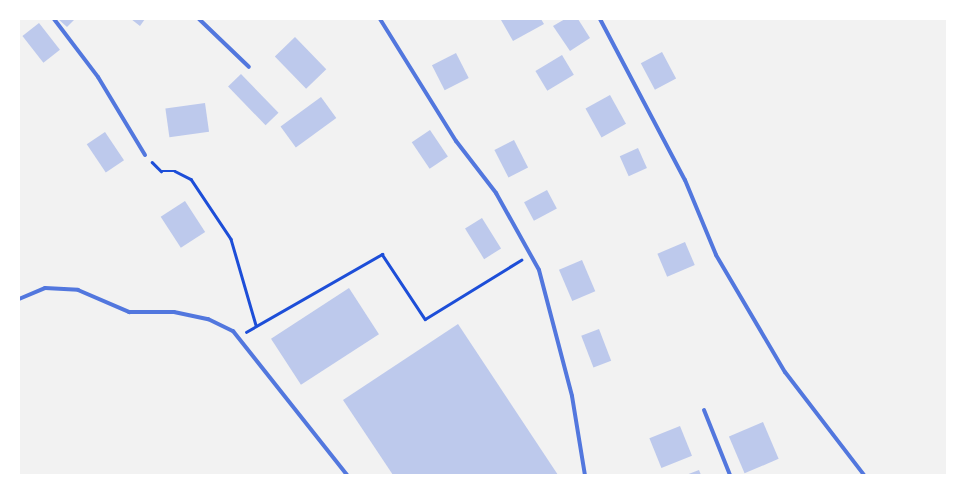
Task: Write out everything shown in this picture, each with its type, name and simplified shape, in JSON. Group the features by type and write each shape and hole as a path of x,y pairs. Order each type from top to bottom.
{"street":[{"path":"54,19 98,77 145,155"},
{"path":"199,19 250,66"},
{"path":"380,19 456,141 496,194 530,255 547,297 572,396 585,475"},
{"path":"600,19 685,180 720,262 785,372 864,475"},
{"path":"19,299 45,288 78,290 129,312 174,312 208,319 240,336 347,475"},
{"path":"704,410 730,475"}],"path":[{"path":"145,155 161,171 175,171 191,179 231,239 256,325"},
{"path":"240,336 256,325 382,254 425,319 530,255"}],"building":[{"path":"58,19 75,19 67,27"},
{"path":"131,19 145,19 140,26"},
{"path":"541,19 544,24 513,41 501,20"},
{"path":"565,19 578,19 590,38 570,51 553,26"},
{"path":"39,23 60,50 43,63 22,36"},
{"path":"295,37 326,69 306,89 275,56"},
{"path":"662,52 676,78 655,90 641,63"},
{"path":"456,53 469,78 445,90 432,65"},
{"path":"562,55 574,75 547,91 535,71"},
{"path":"241,74 279,113 266,125 228,87"},
{"path":"610,95 626,124 602,137 586,109"},
{"path":"321,97 336,118 296,147 281,126"},
{"path":"205,103 209,132 169,137 165,109"},
{"path":"430,130 448,157 430,169 412,142"},
{"path":"105,132 124,160 106,172 87,144"},
{"path":"514,140 528,168 508,178 494,150"},
{"path":"638,148 647,168 629,176 620,156"},
{"path":"547,190 557,209 534,221 524,202"},
{"path":"185,201 205,232 181,248 161,217"},
{"path":"482,218 501,249 484,259 465,229"},
{"path":"685,242 695,265 667,277 657,254"},
{"path":"582,260 595,291 572,301 559,270"},
{"path":"349,288 379,334 301,385 271,339"},
{"path":"458,324 558,475 393,475 343,400"},
{"path":"599,329 611,361 593,368 581,336"},
{"path":"763,422 779,459 745,473 729,436"},
{"path":"680,426 692,456 661,468 649,438"},
{"path":"699,470 701,475 686,475"}]}
